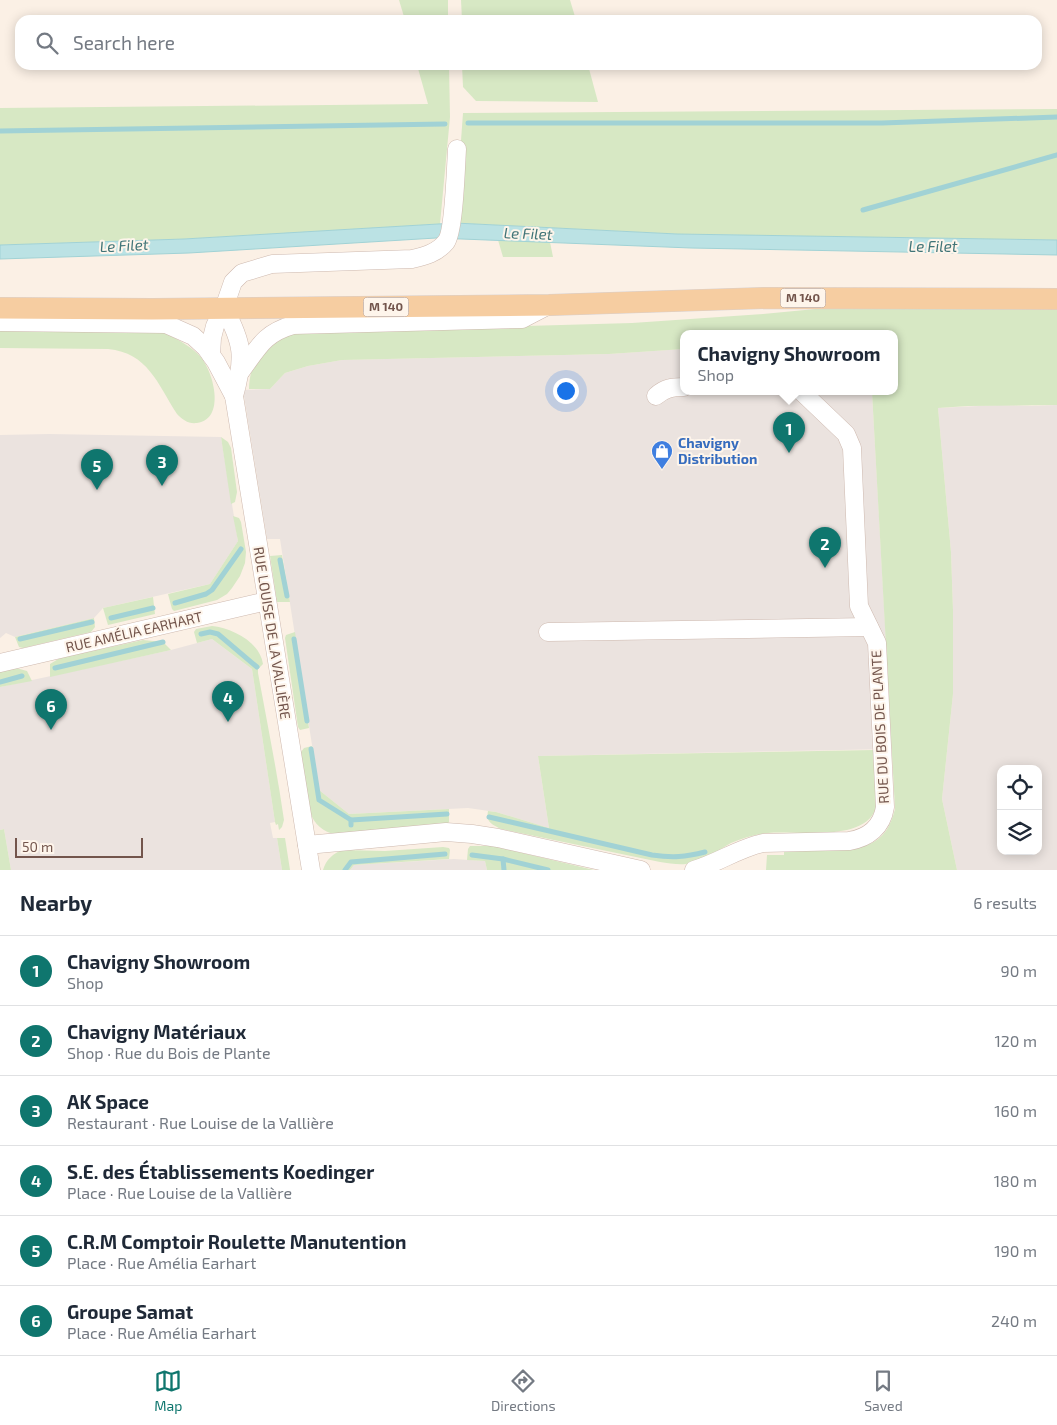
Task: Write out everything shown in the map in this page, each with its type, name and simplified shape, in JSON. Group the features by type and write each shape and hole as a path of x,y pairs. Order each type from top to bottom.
{"main road":[{"name":"M 140","path":"0,308 549,305 766,298 1057,299"}],"street":[{"path":"212,355 212,338 215,326 224,308 233,282 242,273 272,264 412,259 431,254 449,235 457,149"},
{"name":"RUE LOUISE DE LA VALLIÈRE","path":"241,372 267,338 278,329 293,325 522,319 549,305"},
{"name":"RUE LOUISE DE LA VALLIÈRE","path":"224,308 237,332 241,356 241,372 234,396"},
{"name":"RUE LOUISE DE LA VALLIÈRE","path":"0,322 166,324 192,336 212,355 234,396 311,870"},
{"path":"656,396 670,387 680,387"},
{"path":"548,632 869,627 859,606 852,448 850,440 805,395"},
{"name":"RUE AMÉLIA EARHART","path":"0,664 267,601"},
{"name":"RUE DU BOIS DE PLANTE","path":"694,870 753,845 774,842 848,841 860,839 876,829 884,814 885,806 877,643 869,627"},
{"path":"307,845 459,832 498,838 641,870"}],"shaded area":[{"path":"680,349 680,395 872,395 892,749 538,756 549,828 496,812 468,808 349,814 319,790 280,539 267,539 243,390 270,389 285,373 308,366 342,360 609,354"},
{"path":"1057,405 1057,870 957,870 942,799 953,694 951,552 938,408"},
{"path":"0,435 221,437 238,541 210,584 103,608 94,618 15,637 6,633 0,638"},
{"path":"212,639 252,669 275,822 270,823 273,838 277,838 282,870 11,870 4,829 0,830 0,687 171,650"},
{"path":"454,859 485,861 487,870 350,870 354,865"}],"green space":[{"path":"399,0 448,0 448,15 404,15"},
{"path":"461,0 570,0 574,15 462,15"},
{"path":"418,70 449,70 450,117 440,224 184,239 0,245 0,108 428,104"},
{"path":"462,70 589,70 598,102 476,101 463,87"},
{"path":"1057,109 1057,240 677,234 455,223 463,113"},
{"path":"498,240 550,242 553,257 503,257"},
{"path":"1057,307 1057,405 938,408 951,552 953,610 953,694 942,799 957,870 766,870 767,855 784,855 784,850 830,850 853,848 872,843 886,831 895,809 872,395 898,395 898,330 680,330 680,349 609,354 342,360 308,366 285,373 270,389 249,389 252,369 260,355 289,333 632,323 826,308"},
{"path":"0,330 163,332 191,348 204,362 209,371 214,393 215,403 212,413 206,420 197,423 184,420 177,414 150,371 133,356 108,349 0,348"},
{"path":"221,437 228,442 231,448 237,492 235,502 231,504"},
{"path":"233,516 239,518 241,522 246,552 245,563 240,576 227,594 217,600 174,611 168,594 210,584 238,541"},
{"path":"282,555 290,602 277,602 270,556"},
{"path":"153,597 155,614 108,625 103,608"},
{"path":"94,618 95,627 91,632 23,648 19,647 15,637"},
{"path":"212,626 236,633 251,643 261,656 263,664 258,669 258,673 284,820 279,830 278,824 276,825 275,822 252,669 212,639 197,643 194,632 196,629"},
{"path":"295,632 309,728 300,730 285,638 286,635"},
{"path":"143,640 163,642 171,650 50,677 50,664 60,658"},
{"path":"16,668 27,671 32,681 0,687 0,672"},
{"path":"312,746 319,790 349,814 449,809 449,822 447,824 334,834 327,831 314,821 307,800 301,752 304,748"},
{"path":"874,750 876,808 869,819 858,826 828,832 780,832 753,835 731,843 704,859 692,863 660,862 501,829 492,824 488,818 488,811 496,812 549,828 538,756"},
{"path":"4,829 11,870 0,870 0,830"},
{"path":"277,838 285,838 290,870 282,870"},
{"path":"470,846 493,846 594,870 487,870 485,861 467,860"},
{"path":"443,847 450,850 449,859 354,865 350,870 323,870 330,857 343,850 385,851"}],"water":[{"name":"Le Filet","path":"455,223 677,234 1057,240 1057,255 691,248 436,238 189,253 0,259 0,245 184,239"}],"waterway":[{"path":"468,123 882,123 1057,117"},
{"path":"0,131 445,124"},
{"path":"863,210 1057,155"},
{"path":"175,603 206,594 212,590 241,549"},
{"path":"280,560 287,596"},
{"path":"111,618 153,608"},
{"path":"20,639 92,622"},
{"path":"201,634 210,632 218,634 257,667"},
{"path":"294,639 307,721"},
{"path":"55,668 163,642"},
{"path":"0,682 22,676"},
{"path":"311,749 319,800 351,820"},
{"path":"351,825 351,820 447,814"},
{"path":"489,817 652,855 679,856 705,852"},
{"path":"345,870 351,862 445,854"},
{"path":"472,855 503,859 548,870"},
{"path":"503,859 504,870"}],"place":[{"name":"Chavigny Showroom","path":"789,453"},
{"name":"Chavigny Distribution","path":"662,470"},
{"name":"AK Space","path":"162,486"},
{"name":"C.R.M Comptoir Roulette Manutention","path":"97,490"},
{"name":"Chavigny Matériaux","path":"825,568"},
{"name":"S.E. des Établissements Koedinger","path":"228,722"},
{"name":"Groupe Samat","path":"51,730"}]}
